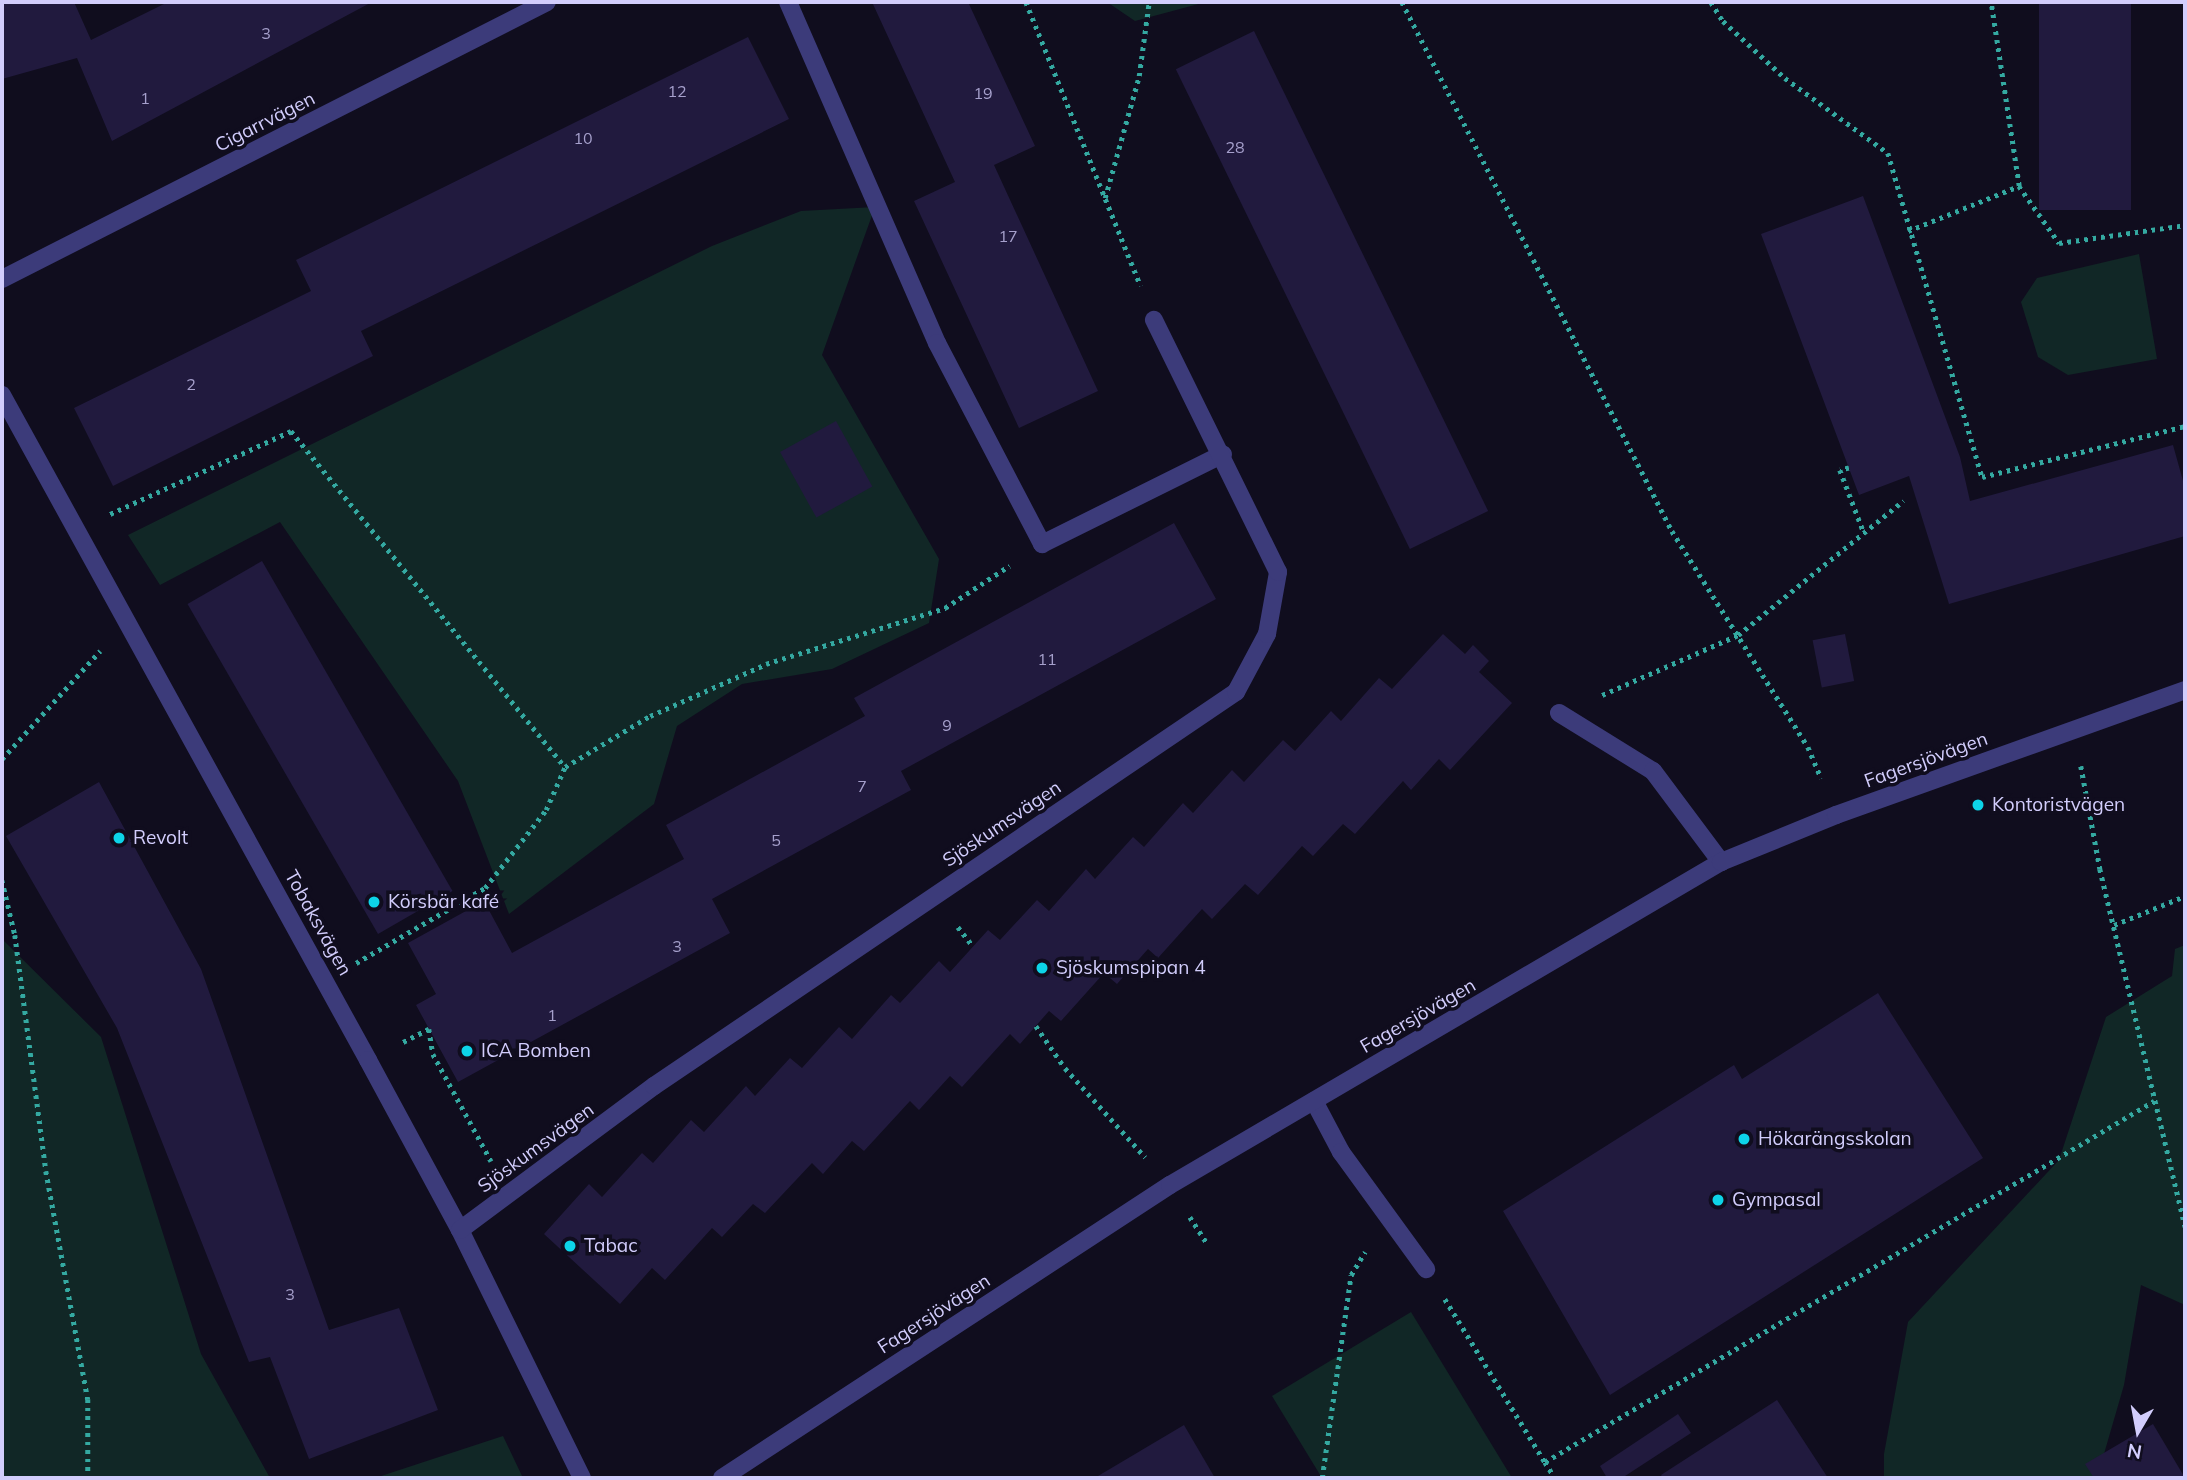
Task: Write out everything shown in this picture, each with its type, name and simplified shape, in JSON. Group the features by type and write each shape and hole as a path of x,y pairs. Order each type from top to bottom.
{"street":[{"name":"Cigarrvägen","path":"2,279 547,2"},
{"path":"788,2 937,343 1042,544 1223,454"},
{"name":"Sjöskumsvägen","path":"460,1230 654,1086 1236,692 1267,634 1278,572 1223,454 1154,320"},
{"name":"Tobaksvägen","path":"2,395 460,1230 583,1478"},
{"name":"Fagersjövägen","path":"722,1478 1170,1185 1721,862 1836,815 2074,727 2185,690"},
{"path":"1559,713 1653,771 1721,862"},
{"path":"1314,1101 1341,1152 1426,1269"}],"path":[{"path":"1026,2 1154,320"},
{"path":"1105,198 1139,76 1149,2"},
{"path":"1402,2 1672,531 1808,747 1836,815"},
{"path":"1711,2 1723,21 1785,78 1888,153 1982,477 2185,426"},
{"path":"1991,2 2019,186 2059,243 2185,225"},
{"path":"1909,231 2019,186"},
{"path":"78,530 291,431 565,767"},
{"path":"1849,468 1840,470 1864,533"},
{"path":"1559,713 1738,635 1903,502"},
{"path":"326,982 485,888 546,810 565,767 650,716 766,664 945,608 1042,544"},
{"path":"2,759 128,621"},
{"path":"2074,727 2100,869 2185,1227"},
{"path":"2,880 15,935 46,1171 88,1399 88,1478"},
{"path":"2113,925 2185,896"},
{"path":"1036,1026 1065,1068 1170,1185"},
{"path":"429,1029 433,1054 508,1194"},
{"path":"1545,1462 2154,1101"},
{"path":"1322,1478 1351,1275 1387,1216"},
{"path":"1426,1269 1555,1478"}],"green space":[{"path":"1107,2 1206,2 1135,21"},
{"path":"875,207 822,355 939,559 929,623 832,669 742,684 677,726 654,804 509,914 458,781 280,522 160,585 128,535 712,246 801,211"},
{"path":"2139,254 2157,359 2068,375 2038,357 2021,302 2037,278"},
{"path":"2,939 101,1037 201,1354 270,1478 2,1478"},
{"path":"2185,945 2185,1305 2141,1285 2124,1385 2097,1478 1884,1478 1884,1454 1908,1322 2059,1160 2106,1017 2172,976 2175,949"},
{"path":"1411,1312 1512,1478 1322,1478 1272,1396"},
{"path":"503,1436 523,1478 375,1478"}],"building":[{"path":"2,2 74,2 91,40 168,2 372,2 112,141 77,58 2,79"},
{"path":"872,2 968,2 1035,146 994,165 1098,391 1019,428 914,201 955,182"},
{"path":"2039,2 2131,2 2131,210 2039,210"},
{"path":"1254,31 1488,511 1410,549 1176,69"},
{"path":"748,37 789,119 361,331 373,356 113,486 74,408 311,291 296,260"},
{"path":"1863,196 1960,457 1970,501 2173,445 2185,488 2185,536 1949,604 1909,476 1859,495 1761,234"},
{"path":"836,421 872,487 816,518 780,452"},
{"path":"1174,523 1216,599 901,771 911,790 712,899 730,933 458,1082 416,1005 436,994 408,943 484,901 512,953 684,859 666,825 865,716 854,698"},
{"path":"262,561 453,891 378,934 188,604"},
{"name":"Sjöskumspipan 4","path":"1443,634 1465,654 1473,645 1489,661 1479,672 1512,703 1450,770 1439,759 1411,790 1403,781 1355,834 1343,824 1313,856 1302,846 1258,895 1245,884 1212,919 1202,909 1158,958 1148,949 1117,984 1104,973 1061,1021 1049,1011 1020,1044 1010,1034 962,1087 950,1076 919,1110 910,1101 864,1151 852,1141 823,1174 812,1163 765,1213 753,1204 722,1237 712,1228 665,1280 652,1268 620,1304 544,1234 589,1184 602,1197 642,1153 653,1163 691,1120 704,1132 746,1086 755,1096 790,1058 802,1068 839,1027 852,1039 891,995 900,1003 939,961 950,972 988,930 1000,940 1037,900 1049,911 1086,869 1095,879 1133,837 1144,847 1183,803 1193,813 1232,770 1244,782 1283,740 1295,751 1331,711 1341,721 1379,678 1392,689"},
{"path":"1845,634 1854,681 1822,687 1813,640"},
{"path":"99,782 201,969 329,1330 399,1308 438,1410 309,1459 270,1357 249,1362 117,1028 6,836"},
{"name":"Gympasal","path":"1878,993 1983,1158 1610,1395 1503,1211 1734,1065 1742,1079"},
{"path":"1777,1400 1828,1478 1663,1478 1661,1475"},
{"path":"1678,1414 1691,1433 1622,1478 1607,1478 1600,1466"},
{"path":"2153,1424 2185,1478 2094,1478 2085,1464"},
{"path":"1184,1425 1215,1478 1099,1478 1098,1476"}],"place":[{"name":"Kontoristvägen","path":"1978,805"},
{"name":"Revolt","path":"119,838"},
{"name":"Körsbär kafé","path":"374,902"},
{"name":"Sjöskumspipan 4","path":"1042,968"},
{"name":"ICA Bomben","path":"467,1051"},
{"name":"Hökarängsskolan","path":"1744,1139"},
{"name":"Gympasal","path":"1718,1200"},
{"name":"Tabac","path":"570,1246"}]}
